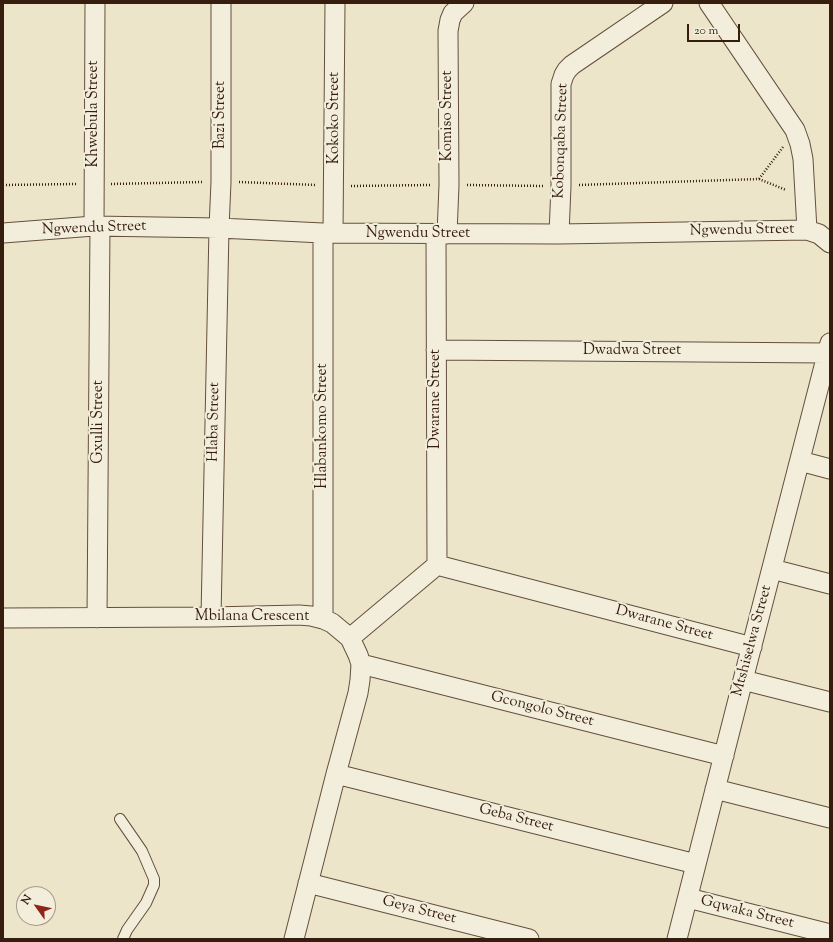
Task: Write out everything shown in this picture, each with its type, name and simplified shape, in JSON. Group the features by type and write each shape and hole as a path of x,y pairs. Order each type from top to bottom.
{"street":[{"name":"Khwebula Street","path":"95,3 94,184 97,226"},
{"name":"Bazi Street","path":"218,228 222,182 221,3"},
{"name":"Kokoko Street","path":"328,233 334,186 335,3"},
{"name":"Komiso Street","path":"441,234 449,185 448,31 453,13 464,3"},
{"name":"Kobonqaba Street","path":"559,234 561,186 561,84 564,75 572,65 663,3"},
{"path":"709,3 795,130 803,158 807,230"},
{"name":"Ngwendu Street","path":"3,233 97,226 218,228 328,233 441,234 559,234 807,230 819,234 830,243"},
{"name":"Gxulli Street","path":"97,226 97,618"},
{"name":"Hlaba Street","path":"212,617 218,228"},
{"name":"Hlabankomo Street","path":"323,619 328,233"},
{"name":"Dwarane Street","path":"441,234 436,350 437,565 752,647"},
{"name":"Dwadwa Street","path":"436,350 829,348"},
{"name":"Mtshiselwa Street","path":"678,939 715,789 829,348"},
{"path":"800,461 830,469"},
{"path":"350,638 437,565"},
{"path":"772,569 830,584"},
{"name":"Mbilana Crescent","path":"3,618 299,615 311,616 332,623 350,638 361,664 358,693 294,939"},
{"name":"Gcongolo Street","path":"361,664 724,756"},
{"path":"743,680 830,702"},
{"name":"Geba Street","path":"336,774 696,864"},
{"path":"715,789 830,818"},
{"name":"Geya Street","path":"308,883 529,939"},
{"name":"Gqwaka Street","path":"688,898 830,934"}],"lane":[{"path":"120,819 142,851 154,879 154,885 146,902 127,930 123,939"}],"path":[{"path":"759,179 795,130"},
{"path":"3,185 222,182 334,186 561,186 759,179 806,198"}]}
